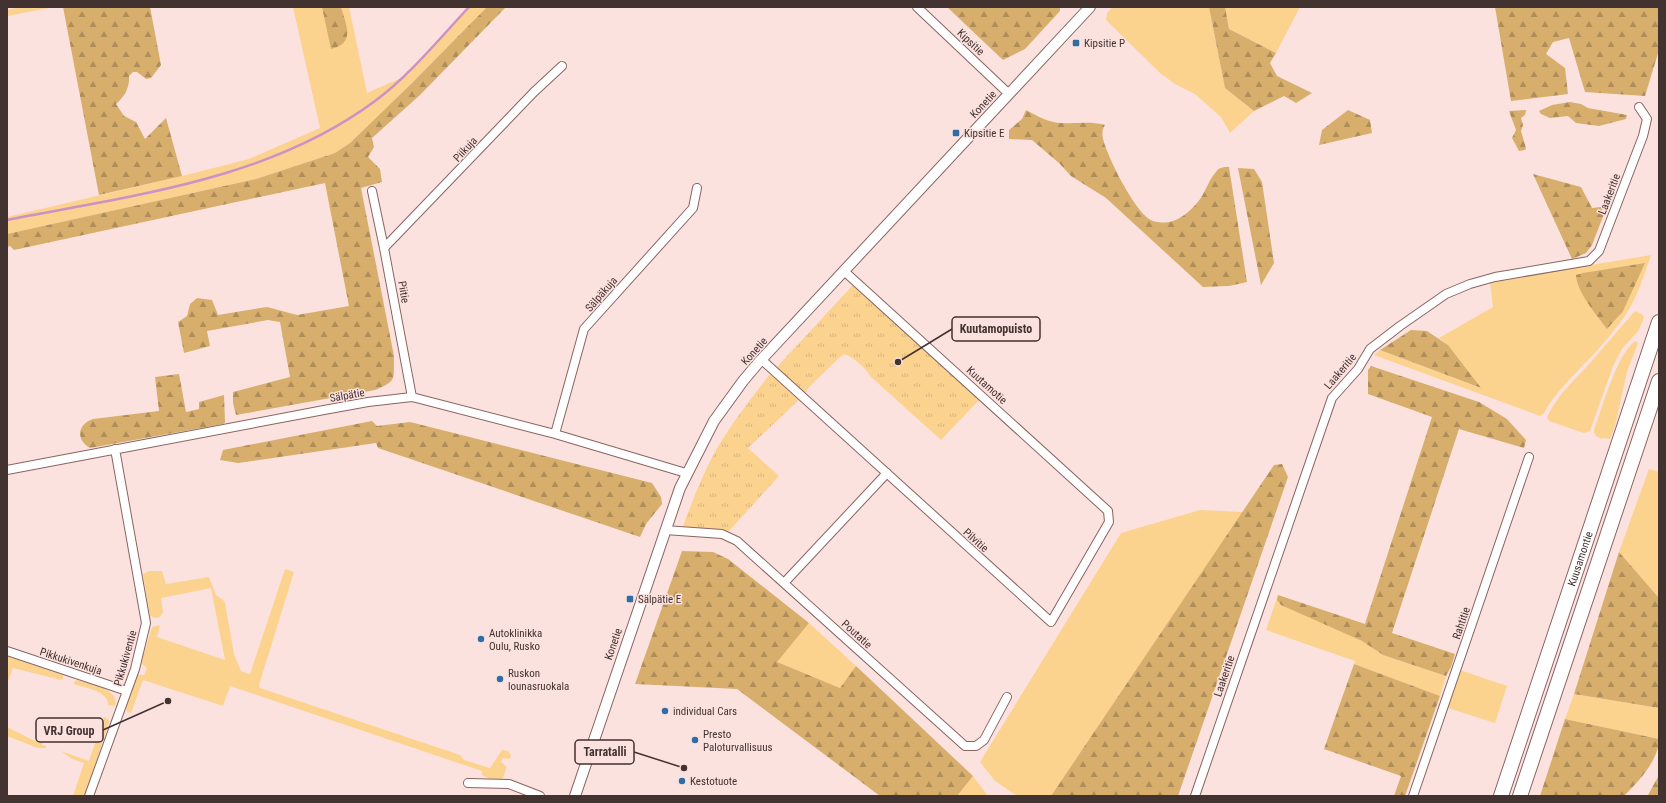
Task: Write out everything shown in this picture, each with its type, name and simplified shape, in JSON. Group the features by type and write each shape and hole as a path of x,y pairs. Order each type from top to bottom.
{"highway":[{"name":"Kuusamontie","path":"1501,796 1659,322"},
{"name":"Kuusamontie","path":"1520,796 1659,381"}],"street":[{"name":"Kipsitie","path":"917,7 1009,94"},
{"name":"Konetie","path":"575,796 665,530 686,473 714,421 743,382 762,360 1090,7"},
{"name":"Piikuja","path":"384,248 534,92 562,66"},
{"name":"Laakeritie","path":"1195,796 1332,398 1358,369 1370,350 1400,326 1446,294 1470,284 1495,277 1589,261 1598,251 1643,136 1647,118 1639,107"},
{"name":"Sälpäkuja","path":"555,434 584,329 693,208 697,188"},
{"name":"Piitie","path":"372,191 412,397"},
{"name":"Kuutamotie","path":"844,271 1105,507 1110,519 1051,622"},
{"name":"Pilvitie","path":"762,360 1051,622"},
{"name":"Sälpätie","path":"7,470 360,403 412,397 555,434 686,473"},
{"name":"Pikkukiventie","path":"89,796 128,691 146,623 115,449"},
{"name":"Rahtitie","path":"1413,796 1529,457"},
{"path":"784,583 886,473"},
{"name":"Poutatie","path":"665,530 716,533 726,535 737,541 953,737 965,746 976,746 984,740 1007,697"},
{"name":"Pikkukivenkuja","path":"7,651 128,691"},
{"path":"468,783 509,784 540,796"}],"green space":[{"path":"20,7 55,7 7,16 7,10"},
{"path":"63,7 150,7 161,65 151,78 146,79 137,72 133,72 129,76 129,84 126,92 116,104 124,116 136,122 145,139 166,118 182,176 99,195"},
{"path":"293,7 349,7 367,93 408,75 468,7 487,7 350,143 335,153 256,179 7,234 7,217 249,159 320,128"},
{"path":"322,7 341,7 347,27 344,42 331,49"},
{"path":"487,7 506,7 420,95 372,138 374,147 368,157 380,169 382,182 361,188 394,356 393,378 388,384 382,387 375,390 236,415 233,403 233,392 290,377 280,322 268,320 207,331 210,346 184,353 178,322 187,316 190,304 197,298 212,300 218,315 267,307 297,315 349,306 325,183 14,250 10,246 7,247 7,234 256,179 335,153 350,143"},
{"path":"947,7 1060,7 1060,11 1025,49 1003,60"},
{"path":"1112,7 1209,7 1225,88 1254,111 1230,133 1221,117 1195,94 1175,84 1161,74 1106,20 1107,13"},
{"path":"1209,7 1225,7 1229,29 1276,53 1270,63 1277,76 1312,93 1296,103 1284,96 1254,111 1225,88"},
{"path":"1225,7 1300,7 1276,53 1229,29"},
{"path":"1495,7 1659,7 1659,50 1645,96 1585,92 1569,38 1553,42 1546,54 1565,68 1568,94 1511,101"},
{"path":"1570,102 1581,104 1588,108 1627,115 1626,119 1599,126 1576,123 1568,116 1550,118 1541,114 1539,111 1552,105"},
{"path":"1026,110 1043,119 1057,123 1094,123 1105,125 1102,132 1103,139 1122,182 1136,205 1143,213 1149,219 1161,223 1174,221 1184,216 1199,200 1217,170 1229,167 1247,282 1229,286 1203,287 1106,198 1071,176 1059,163 1032,140 1009,139 1009,130 1022,119"},
{"path":"1348,110 1370,120 1372,133 1319,145 1322,130"},
{"path":"1526,110 1525,115 1521,118 1523,125 1521,131 1526,148 1525,150 1519,151 1512,138 1516,130 1509,111"},
{"path":"1238,168 1254,169 1262,182 1274,263 1261,285"},
{"path":"1533,174 1581,187 1592,208 1601,207 1604,214 1592,245 1586,253 1572,259"},
{"path":"1651,255 1638,291 1625,316 1599,348 1558,392 1544,413 1540,416 1374,355 1380,350 1480,388 1448,345 1439,338 1493,307 1490,282"},
{"path":"1645,263 1623,311 1607,329 1584,296 1577,282 1576,275"},
{"path":"855,285 980,399 941,440 870,376 860,364 849,356 844,355 840,357 809,387 805,394 776,368 852,286"},
{"path":"1635,311 1644,317 1639,330 1622,349 1613,366 1590,431 1584,433 1549,421 1547,417 1563,392"},
{"path":"1411,330 1427,331 1448,345 1481,388 1380,350"},
{"path":"1635,341 1638,343 1627,372 1615,426 1610,439 1602,439 1596,436 1594,430 1616,369 1628,348"},
{"path":"1371,366 1479,402 1507,419 1526,440 1524,448 1459,429 1392,633 1455,654 1451,667 1446,676 1383,655 1362,641 1281,605 1277,600 1278,595 1365,624 1432,417 1368,394 1368,370"},
{"path":"179,374 186,412 199,409 199,402 224,395 225,422 223,424 90,448 82,440 80,432 84,424 93,419 159,411 155,377"},
{"path":"770,374 772,374 800,399 748,448 779,476 728,532 717,530 682,529 693,499 716,450 735,421"},
{"path":"372,421 377,426 410,422 652,483 661,497 662,504 646,524 640,537 378,448 376,443 238,463 220,460 223,450"},
{"path":"1282,464 1288,477 1178,796 1051,796 1274,465"},
{"path":"1649,469 1659,472 1659,598 1619,552"},
{"path":"1200,510 1243,512 1051,796 1019,796 995,781 980,762 1121,533"},
{"path":"682,551 713,552 728,559 809,623 777,662 840,688 856,666 973,776 957,796 880,796 737,689 635,684"},
{"path":"1619,552 1659,598 1659,708 1574,694"},
{"path":"285,569 294,572 259,685 260,688 460,755 464,760 490,768 502,750 508,751 511,755 510,759 503,758 501,762 507,767 501,782 492,780 482,775 482,771 230,686 223,706 143,680 131,713 127,712 126,708 137,675 144,675 147,668 141,663 152,627 160,625 157,637 225,660 211,588 161,598 163,612 160,617 155,618 150,616 143,574 149,571 162,571 166,584 209,577 216,595 225,603 234,654 241,671 250,674"},
{"path":"1278,595 1277,600 1362,641 1383,655 1446,676 1440,696 1354,664 1355,661 1266,630"},
{"path":"809,623 856,666 840,688 776,662"},
{"path":"7,656 63,675 63,679 61,680 13,668 7,684"},
{"path":"1354,664 1440,696 1405,796 1394,796 1401,776 1324,749"},
{"path":"1460,670 1507,686 1495,723 1448,708"},
{"path":"77,680 96,685 108,691 113,695 115,706 108,705 105,696 101,693 74,684"},
{"path":"1574,694 1659,708 1659,739 1565,719"},
{"path":"104,717 108,719 109,722 85,796 73,796 84,763 72,759 61,751 89,761"},
{"path":"1565,719 1659,739 1656,755 1647,770 1624,796 1540,796"},
{"path":"7,727 35,741 38,738 43,740 42,745 46,746 46,748 38,748 7,736"},
{"path":"1659,775 1659,796 1648,796 1648,795"},
{"path":"973,776 988,796 957,796"}],"waterway":[{"path":"7,220 103,202 198,181 245,167 290,149 334,128 388,91 424,56 469,7"}],"place":[{"name":"Kipsitie P","path":"1076,43"},
{"name":"Kipsitie E","path":"956,133"},
{"name":"Kuutamopuisto","path":"898,362"},
{"name":"Sälpätie E","path":"630,599"},
{"name":"Autoklinikka Oulu, Rusko","path":"481,639"},
{"name":"Ruskon lounasruokala","path":"500,679"},
{"name":"VRJ Group","path":"168,701"},
{"name":"individual Cars","path":"665,711"},
{"name":"Presto Paloturvallisuus","path":"695,740"},
{"name":"Tarratalli","path":"684,768"},
{"name":"Kestotuote","path":"682,781"}]}
